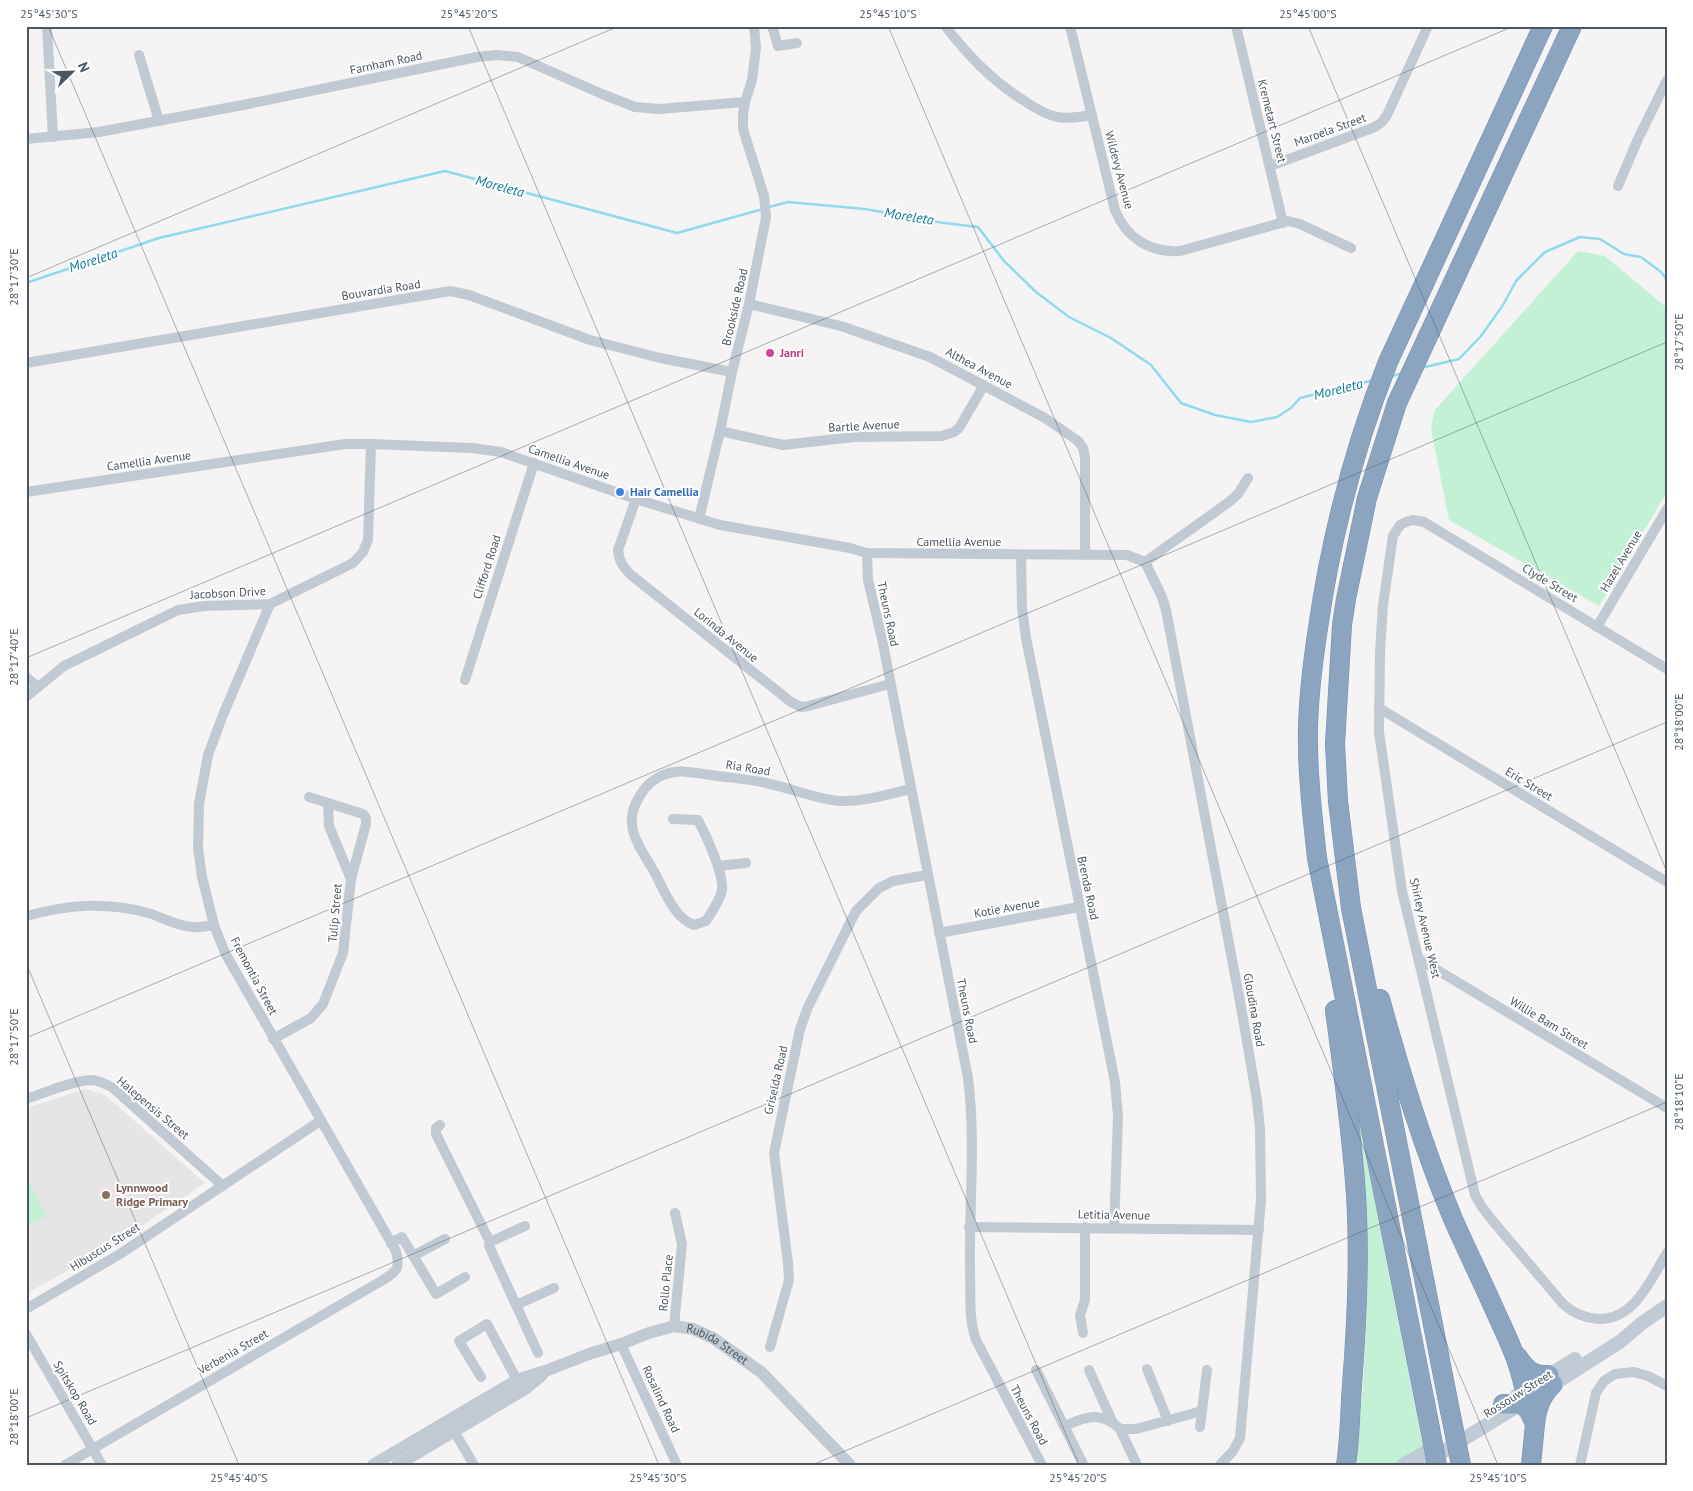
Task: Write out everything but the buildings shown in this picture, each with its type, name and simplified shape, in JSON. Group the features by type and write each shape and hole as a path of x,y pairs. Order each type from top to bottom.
{"highway":[{"path":"1517,80 1536,26"},
{"path":"1347,1463 1358,1285 1356,1196 1350,1121 1323,926 1310,798 1309,697 1314,654 1325,576 1340,508 1371,406 1388,362 1543,26"},
{"path":"1461,1465 1351,908 1338,801 1335,744 1342,624 1367,498 1397,403 1572,26"},
{"path":"1560,53 1577,26"},
{"path":"1316,858 1437,1465"},
{"path":"1351,908 1376,983 1395,1055 1434,1172 1454,1220 1514,1353 1528,1371 1551,1379 1537,1409 1531,1465"},
{"path":"1514,1353 1519,1400 1529,1411 1535,1424"}],"main road":[{"name":"Rossouw Street","path":"1421,1465 1613,1337 1634,1329 1667,1306"},
{"name":"Rossouw Street","path":"1404,1465 1519,1400"}],"street":[{"path":"47,26 54,137"},
{"path":"754,28 772,26 778,46 797,43"},
{"path":"945,26 972,59 991,78 1035,108 1049,115 1063,118 1092,116"},
{"name":"Wildevy Avenue","path":"1070,26 1115,210 1124,229 1137,241 1162,251 1180,251 1294,222 1351,248"},
{"name":"Kremetart Street","path":"1236,26 1284,223"},
{"name":"Maroela Street","path":"1270,166 1380,124 1387,115 1428,26"},
{"name":"Brookside Road","path":"699,519 749,304 766,216 766,205 759,176 743,129 745,102 752,80 756,57 754,28"},
{"path":"139,55 159,121"},
{"name":"Farnham Road","path":"26,139 99,132 248,104 477,57 497,55 518,57 602,94 635,106 658,109 745,102"},
{"path":"1618,186 1638,139 1667,80"},
{"name":"Bouvardia Road","path":"26,363 450,291 469,295 590,340 660,358 732,372"},
{"name":"Althea Avenue","path":"749,304 841,326 930,357 1040,415 1073,437 1083,448 1086,461 1084,554"},
{"name":"Bartle Avenue","path":"720,431 783,445 854,437 942,436 959,428 984,385"},
{"name":"Camellia Avenue","path":"26,492 345,444 472,448 501,452 636,499 720,525 850,548 867,553 1127,555 1137,557 1145,562"},
{"name":"Jacobson Drive","path":"26,697 64,666 76,659 178,610 204,606 270,604 353,563 363,552 368,540 371,444"},
{"name":"Clifford Road","path":"465,680 534,463"},
{"path":"1145,562 1230,502 1238,494 1248,478"},
{"name":"Lorinda Avenue","path":"636,499 618,550 618,557 623,566 631,575 791,702 801,707 808,706 890,684"},
{"name":"Hazel Avenue","path":"1597,627 1667,509"},
{"name":"Shirley Avenue West","path":"1419,520 1411,520 1404,523 1396,529 1393,536 1383,605 1379,732 1398,866 1470,1177 1478,1200 1492,1220 1553,1293 1569,1309 1581,1315 1593,1318 1607,1318 1616,1316 1629,1308 1638,1299 1667,1253"},
{"name":"Clyde Street","path":"1419,520 1667,669"},
{"name":"Theuns Road","path":"867,553 868,580 882,639 968,1078 971,1103 969,1226 971,1323 984,1356 1042,1465"},
{"name":"Brenda Road","path":"1021,555 1022,608 1026,638 1115,1082 1118,1117 1114,1228"},
{"name":"Gloudina Road","path":"1145,562 1162,597 1166,610 1255,1086 1260,1129 1261,1200 1240,1438 1233,1452 1220,1465"},
{"name":"Fremontia Street","path":"270,604 208,756 199,804 198,848 202,877 214,925 224,953 394,1247"},
{"path":"26,677 38,687"},
{"name":"Eric Street","path":"1379,708 1667,882"},
{"name":"Ria Road","path":"718,866 722,884 720,895 706,921 700,924 692,924 676,908 637,845 632,830 631,816 636,803 643,790 653,780 666,774 686,771 770,784 839,801 858,801 911,789"},
{"path":"309,796 328,804 329,826 351,879"},
{"name":"Tulip Street","path":"273,1039 312,1018 323,1004 344,949 351,879 366,818 363,814 328,804"},
{"path":"673,819 698,820 718,866 746,863"},
{"name":"Griselda Road","path":"770,1347 789,1280 774,1153 800,1028 808,1006 856,911 879,888 893,882 927,875"},
{"path":"26,916 67,907 113,907 147,913 193,928 214,925"},
{"name":"Kotie Avenue","path":"939,933 1079,907"},
{"name":"Willie Bam Street","path":"1419,959 1667,1108"},
{"name":"Halepensis Street","path":"26,1099 81,1081 93,1080 105,1084 113,1088 223,1186"},
{"name":"Hibuscus Street","path":"26,1309 120,1254 320,1121"},
{"path":"440,1124 436,1128 436,1134 490,1242 491,1250 538,1353"},
{"name":"Rollo Place","path":"674,1326 682,1244 675,1212"},
{"path":"490,1242 525,1226"},
{"name":"Letitia Avenue","path":"969,1226 1259,1230"},
{"path":"1083,1333 1080,1315 1086,1300 1085,1227"},
{"path":"394,1247 402,1236 436,1294 465,1277"},
{"path":"413,1256 444,1239"},
{"name":"Verbenia Street","path":"64,1465 395,1272 399,1264 394,1247"},
{"path":"516,1305 554,1288"},
{"path":"481,1377 459,1340 486,1324 518,1380"},
{"name":"Rubida Street","path":"397,1465 518,1380 649,1333 674,1326 693,1329 713,1338 761,1372 850,1465"},
{"name":"Spitskop Road","path":"26,1334 102,1465"},
{"name":"Rosalind Road","path":"621,1344 677,1465"},
{"path":"1147,1369 1168,1421"},
{"name":"Rubida Street","path":"372,1465 525,1389 548,1370"},
{"path":"1036,1370 1083,1464"},
{"path":"1089,1370 1112,1421 1120,1429 1137,1465"},
{"path":"1200,1427 1207,1370"},
{"path":"1580,1465 1597,1391 1602,1383 1609,1377 1628,1372 1640,1373 1667,1386"},
{"path":"1120,1429 1136,1430 1202,1411"},
{"path":"1065,1426 1076,1420 1097,1416 1112,1421"},
{"path":"451,1426 474,1465"}],"shaded area":[{"name":"Lynnwood Ridge Primary","path":"86,1089 105,1095 205,1183 119,1241 26,1294 26,1108"}],"green space":[{"path":"1578,251 1605,256 1667,308 1667,492 1599,606 1449,520 1431,429 1434,411"},
{"path":"1359,1122 1423,1447 1395,1465 1357,1465 1367,1307 1365,1184"},
{"path":"26,1176 47,1216 26,1227"}],"waterway":[{"name":"Moreleta","path":"26,283 159,238 445,171 677,233 763,209"},
{"name":"Moreleta","path":"769,207 788,202 865,209 978,227 1004,261 1036,292 1069,317 1111,338 1151,365 1181,403 1215,415 1251,422 1277,417 1291,408 1300,398 1374,380"},
{"name":"Moreleta","path":"1421,368 1459,359 1481,336 1503,305 1516,281 1545,252 1580,237 1600,239 1624,254 1641,257 1661,272 1667,280"},
{"name":"Moreleta","path":"1392,376 1403,373"}],"place":[{"name":"Janri","path":"770,353"},
{"name":"Hair Camellia","path":"620,492"},
{"name":"Lynnwood Ridge Primary","path":"106,1195"}]}
